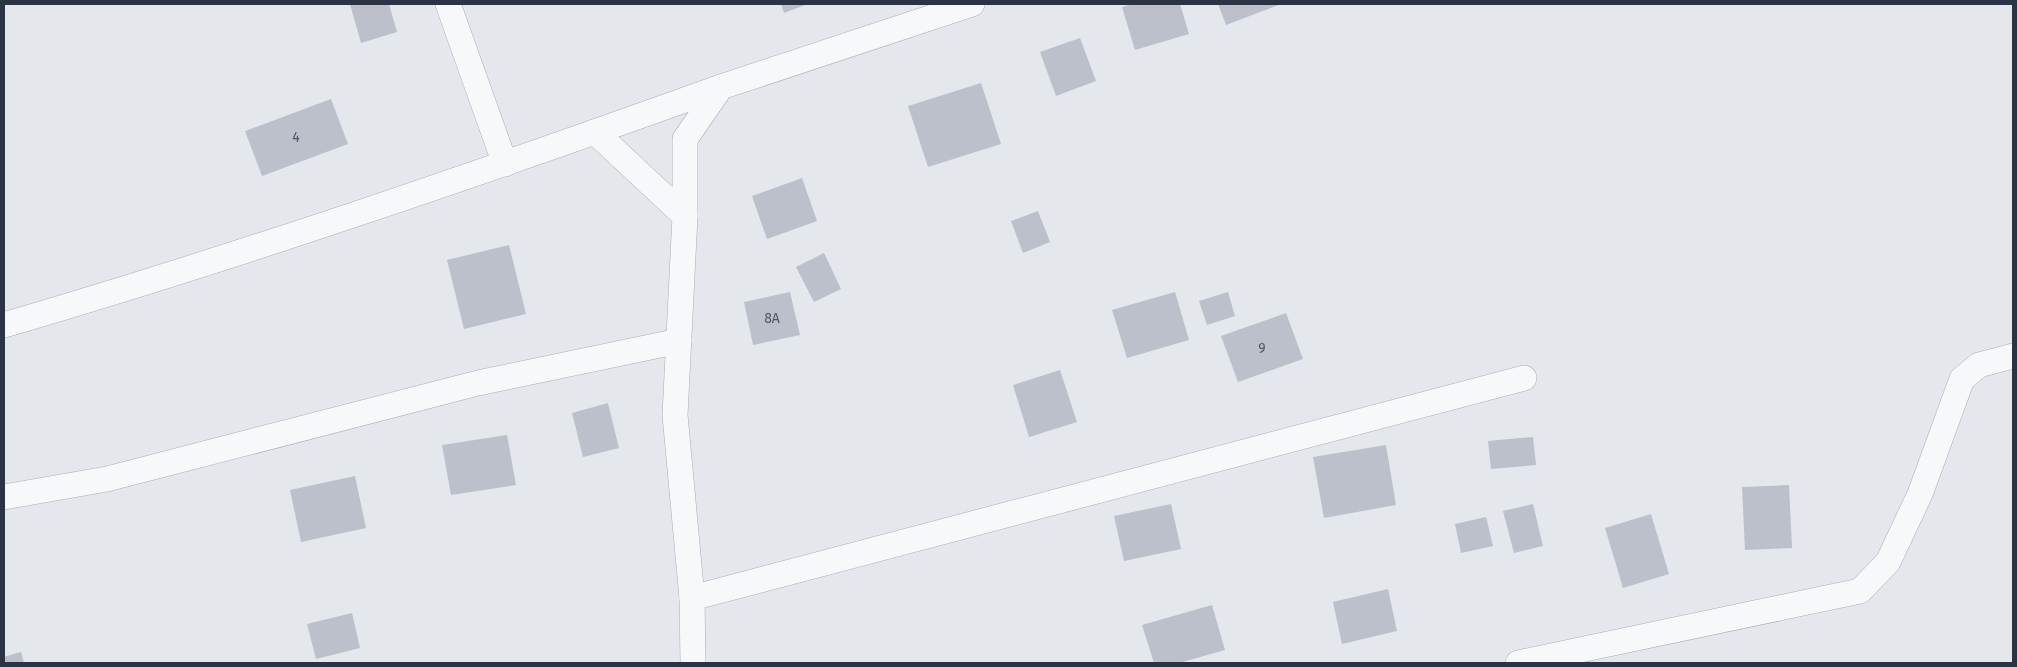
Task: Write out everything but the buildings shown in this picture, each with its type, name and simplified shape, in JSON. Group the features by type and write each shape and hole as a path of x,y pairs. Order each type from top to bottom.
{"street":[{"path":"448,4 505,164"},
{"path":"4,325 163,278 505,164 721,87 972,4"},
{"path":"692,663 692,598 675,415 685,216 686,139 721,87"},
{"path":"595,132 685,216"},
{"path":"4,497 107,479 478,383 679,341"},
{"path":"1518,663 1860,591 1888,562 1920,494 1962,379 1979,365 2013,356"},
{"path":"692,598 1524,378"}]}
